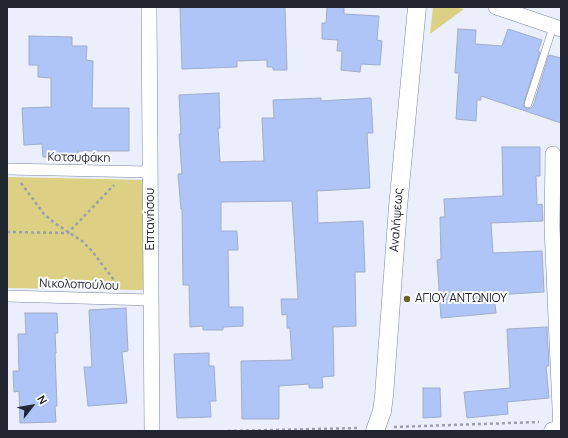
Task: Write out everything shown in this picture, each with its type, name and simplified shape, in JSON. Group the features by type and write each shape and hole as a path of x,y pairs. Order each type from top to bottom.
{"street":[{"name":"Επτανήσου","path":"149,7 152,431"},
{"name":"Αναλήψεως","path":"375,431 382,411 384,396 398,207 417,7"},
{"path":"496,7 557,28"},
{"path":"553,154 552,227 561,431 553,431"},
{"name":"Κοτσυφάκη","path":"8,169 150,172"},
{"name":"Νικολοπούλου","path":"7,296 151,300"}],"lane":[{"path":"528,104 557,28"}],"path":[{"path":"8,169 44,214 68,233 82,241 92,251 128,299"},
{"path":"7,232 68,233 127,172"}],"shaded area":[{"path":"433,7 454,7 464,9 430,34"},
{"path":"7,177 144,180 145,290 7,288"}],"building":[{"path":"180,7 285,7 287,70 273,70 273,67 267,67 267,60 237,61 237,67 182,69"},
{"path":"327,7 344,7 344,14 379,16 377,40 382,41 380,65 361,64 360,72 341,70 342,51 337,51 338,40 322,39 322,23 326,23"},
{"path":"458,29 476,30 475,44 502,46 508,29 542,40 538,51 540,52 523,105 527,109 533,106 549,55 561,58 561,123 481,96 481,100 477,100 476,121 456,119 459,73 455,73"},
{"path":"29,36 72,37 72,46 87,46 86,60 93,61 92,108 129,108 129,151 78,151 78,155 43,157 42,144 24,145 22,108 51,107 51,78 38,77 38,65 29,65"},
{"path":"219,93 220,128 218,128 220,162 264,161 262,118 274,118 273,100 321,98 321,101 371,98 373,133 367,133 370,188 317,191 318,223 363,221 365,272 355,272 356,326 333,327 334,376 322,377 323,388 309,388 309,384 279,386 279,419 242,419 241,361 292,360 290,328 287,328 287,314 282,315 281,299 298,299 292,201 221,202 221,231 237,231 238,250 228,250 229,307 243,307 243,326 223,327 223,330 203,330 203,326 190,327 189,285 183,285 182,209 178,174 182,174 179,134 181,134 179,95"},
{"path":"502,147 540,147 540,176 536,176 537,205 542,204 543,221 491,223 493,253 542,251 544,292 494,295 496,313 441,318 437,260 441,259 440,217 445,217 444,199 503,196"},
{"path":"126,308 128,351 122,352 127,403 88,406 84,367 92,367 89,310"},
{"path":"25,313 57,313 58,333 55,333 56,422 20,423 19,391 14,392 13,371 19,371 18,334 26,334"},
{"path":"547,327 549,366 546,366 549,398 507,402 508,414 467,418 464,392 510,388 507,329"},
{"path":"209,353 209,366 214,366 216,401 210,401 211,417 177,418 174,354"},
{"path":"423,388 440,388 441,417 423,418"}],"place":[{"name":"ΑΓΙΟΥ ΑΝΤΩΝΙΟΥ","path":"407,299"}]}
